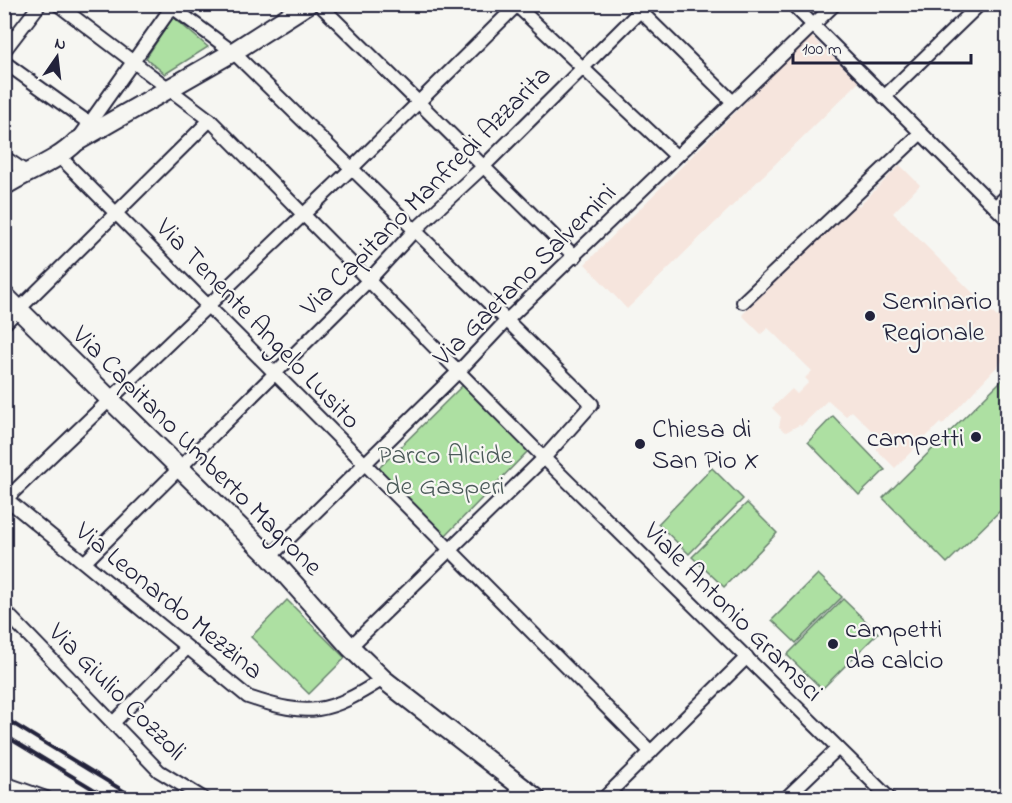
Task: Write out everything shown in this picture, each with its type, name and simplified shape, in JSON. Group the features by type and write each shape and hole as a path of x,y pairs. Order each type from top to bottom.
{"street":[{"path":"4,51 40,4"},
{"name":"Viale Antonio Gramsci","path":"57,4 210,120 544,458 889,798"},
{"path":"76,142 233,52 308,4"},
{"path":"320,4 575,257"},
{"path":"792,4 1008,220"},
{"name":"Via Gaetano Salvemini","path":"270,557 459,371 506,321 835,4"},
{"path":"884,97 980,4"},
{"path":"4,186 26,172 60,157 76,142 172,5 233,52 592,404 544,458 350,647"},
{"path":"5,499 351,169 516,5 676,156"},
{"path":"640,7 733,102"},
{"name":"Via Capitano Manfredi Azzarita","path":"85,562 369,280 414,231 484,166 582,68 640,7"},
{"path":"4,62 89,123"},
{"path":"4,324 118,214 210,120"},
{"path":"743,302 921,133"},
{"path":"4,157 26,172"},
{"name":"Via Tenente Angelo Lusito","path":"60,157 651,752"},
{"path":"995,207 1008,195"},
{"name":"Via Capitano Umberto Magrone","path":"4,295 270,557 350,647 382,679 536,798"},
{"name":"Via Leonardo Mezzina","path":"5,499 248,697 284,710 331,708 382,679"},
{"name":"Via Giulio Cozzoli","path":"4,610 159,771 203,798"},
{"path":"114,722 187,648"},
{"path":"604,798 747,657"},
{"path":"786,798 838,748"},
{"path":"4,783 46,798"},
{"path":"1003,798 1008,793"}],"shaded area":[{"path":"811,36 859,82 627,309 585,264"},
{"name":"Seminario Regionale","path":"900,165 920,185 893,213 997,317 1007,307 1007,348 1003,352 1007,356 942,425 940,423 895,468 876,449 883,442 852,411 846,416 828,400 801,426 786,432 779,427 781,417 772,408 792,389 797,394 809,382 805,378 812,371 768,328 761,334 742,315 806,247 809,249 854,203 859,206"}],"green space":[{"path":"173,17 208,47 165,74 146,58"},
{"name":"campetti","path":"1007,375 1007,504 947,563 883,498"},
{"name":"Parco Alcide de Gasperi","path":"463,385 528,451 445,536 378,469"},
{"path":"833,416 885,470 859,495 808,442"},
{"path":"712,468 743,499 689,554 658,524"},
{"path":"747,503 777,533 724,587 692,557"},
{"path":"818,574 842,597 796,643 772,620"},
{"name":"campetti da calcio","path":"843,599 878,633 822,689 787,655"},
{"path":"287,600 345,658 309,694 251,637"}],"railway":[{"path":"4,718 135,798"},
{"path":"4,735 108,798"}],"place":[{"name":"Seminario Regionale","path":"870,316"},
{"name":"campetti","path":"976,437"},
{"name":"Chiesa di San Pio X","path":"640,444"},
{"name":"campetti da calcio","path":"833,644"}]}
